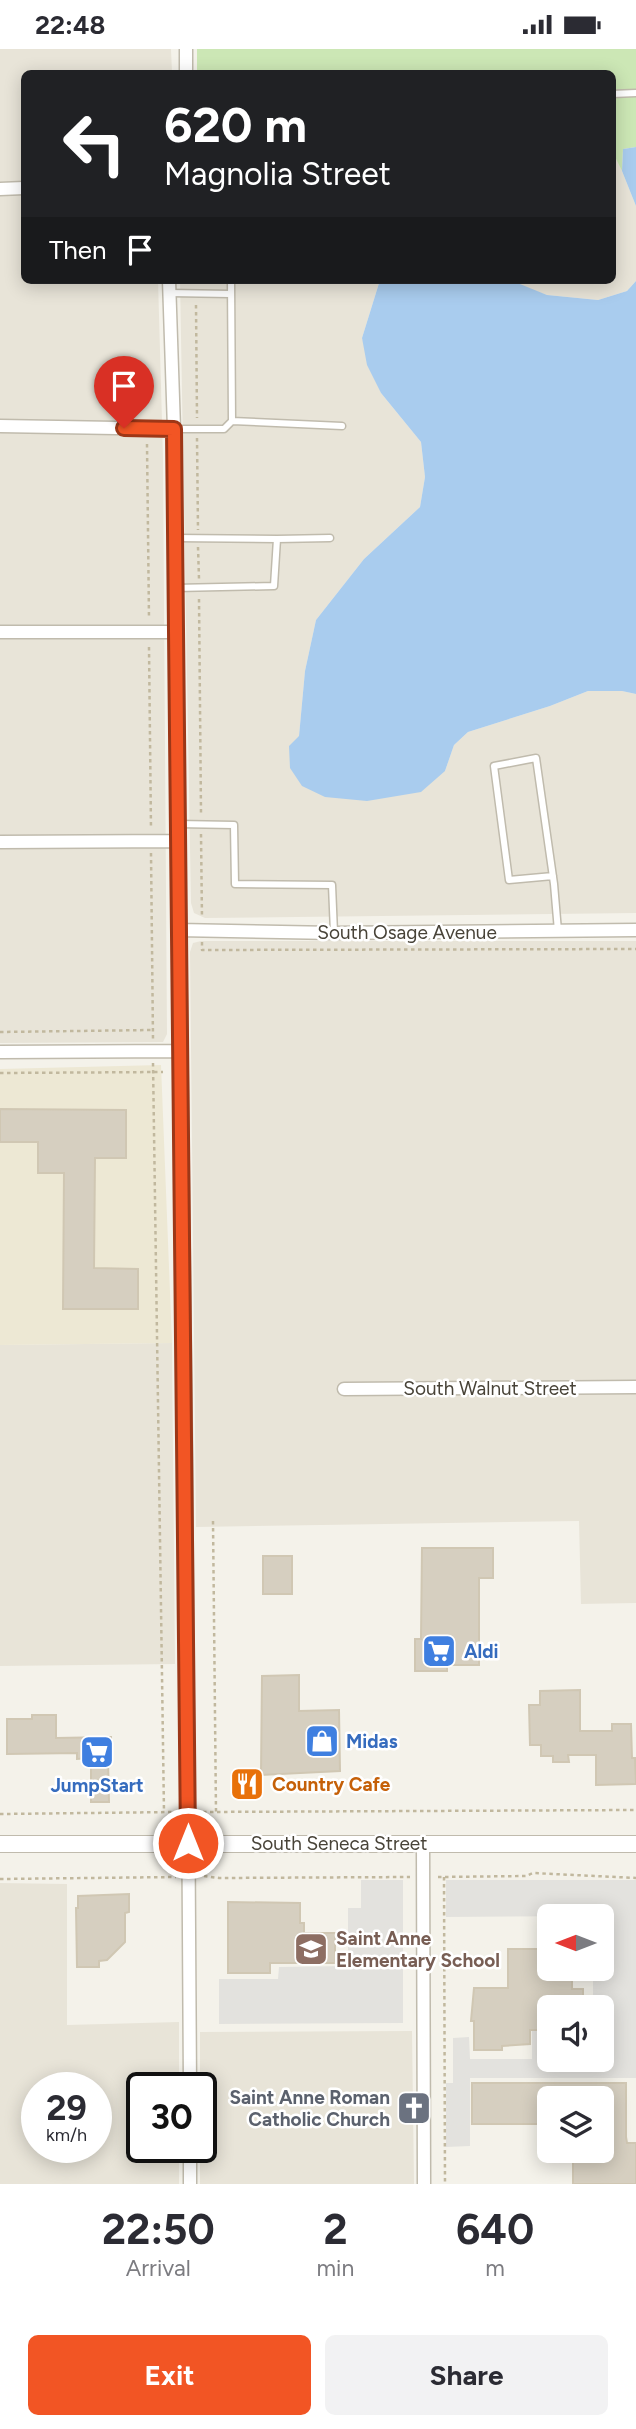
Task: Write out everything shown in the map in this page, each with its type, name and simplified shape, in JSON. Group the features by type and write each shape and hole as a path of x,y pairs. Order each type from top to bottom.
{"street":[{"path":"186,49 186,70"},
{"path":"0,189 21,188"},
{"path":"168,287 174,429 190,2072"},
{"path":"0,426 174,429"},
{"path":"0,632 176,632"},
{"path":"0,842 177,841"},
{"name":"South Osage Avenue","path":"178,930 334,933 636,930"},
{"path":"0,1052 180,1051"},
{"name":"South Walnut Street","path":"344,1389 636,1387"},
{"path":"423,1843 424,2184"},
{"name":"South Seneca Street","path":"0,1844 636,1844"},
{"path":"190,2163 190,2184"}],"lane":[{"path":"616,94 636,93"},
{"path":"174,429 224,429 232,421 231,284"},
{"path":"168,287 196,294 231,294"},
{"path":"232,421 342,426"},
{"path":"175,538 330,538"},
{"path":"175,588 274,586 277,539"},
{"path":"553,876 509,880 494,766 536,758 553,876 558,931"},
{"path":"177,824 234,825 235,884 332,885 334,933"}],"path":[{"path":"196,294 202,950 636,949"},
{"path":"147,444 152,1030 164,1812"},
{"path":"0,1031 152,1030"},
{"path":"0,1073 163,1072"},
{"path":"213,1521 216,1812"},
{"path":"0,1814 636,1810"},
{"path":"0,1879 206,1875 219,1878 444,1877 526,1876 533,1873 636,1878"},
{"path":"444,1877 445,2184"}],"shaded area":[{"path":"0,49 171,49 172,70 21,70 21,284 158,284 163,457 167,1034 163,1042 0,1043"},
{"path":"616,159 636,206 636,281 627,291 598,300 547,295 515,284 616,284"},
{"path":"180,284 379,284 362,338 381,393 421,442 425,477 420,507 364,559 316,620 305,671 299,736 445,771 454,745 468,732 588,691 622,691 636,694 636,913 205,918 194,913 191,903"},
{"path":"636,941 636,1603 581,1604 579,1521 196,1527 190,952 193,943"},
{"path":"161,1065 172,1343 0,1345 0,1069"},
{"path":"172,1343 175,1664 0,1666 0,1345"},
{"path":"361,1880 403,1880 403,2023 219,2024 219,1979 278,1979 279,1967 348,1966 348,1908 361,1908"},
{"path":"446,1880 636,1880 636,2078 470,2078 470,2146 446,2147 446,2083 453,2083 453,2038 469,2037 470,2059 532,2059 532,2031 537,2031 537,2072 614,2072 614,1995 593,1995 593,1981 614,1981 614,1904 537,1904 537,1916 446,1917"},
{"path":"0,1883 67,1884 67,2025 179,2022 179,2072 126,2072 126,2163 179,2163 179,2184 0,2184"},
{"path":"412,2031 414,2184 200,2184 200,2163 217,2163 217,2072 200,2072 200,2032"}],"green space":[{"path":"197,49 636,49 636,147 623,149 622,171 616,159 616,70 197,70"}],"water":[{"path":"636,147 636,206 622,171 623,149"},
{"path":"636,281 636,694 622,691 588,691 468,732 454,745 445,771 421,792 367,801 325,797 302,786 290,768 289,746 299,736 305,671 316,620 364,559 420,507 425,477 421,442 381,393 367,365 362,338 379,284 520,284 547,295 598,300 627,291"}],"building":[{"path":"0,1109 126,1110 126,1158 95,1158 94,1268 138,1269 138,1309 63,1309 64,1173 38,1173 38,1142 0,1142"},
{"path":"422,1548 493,1548 493,1578 479,1578 479,1665 447,1665 447,1671 415,1671 415,1639 421,1639"},
{"path":"263,1556 292,1556 292,1594 263,1594"},
{"path":"299,1675 299,1711 339,1710 340,1771 261,1775 262,1676"},
{"path":"580,1690 580,1731 612,1731 612,1724 631,1724 636,1784 596,1785 596,1755 568,1755 569,1762 553,1762 553,1756 541,1756 541,1745 530,1745 529,1705 540,1705 540,1691"},
{"path":"32,1715 56,1715 56,1738 111,1737 111,1758 108,1758 109,1802 91,1802 91,1758 77,1759 77,1753 7,1754 7,1719 32,1719"},
{"path":"129,1894 129,1912 125,1913 125,1942 107,1960 99,1961 99,1967 77,1967 78,1896"},
{"path":"228,1902 300,1903 300,1923 304,1923 304,1933 335,1933 335,1963 270,1963 270,1973 228,1973"},
{"path":"508,1949 537,1949 537,1981 572,1981 572,1989 583,1989 583,1995 537,1995 537,2030 530,2030 530,2044 502,2046 502,2050 474,2050 474,2021 471,2021 474,1988 508,1988"},
{"path":"472,2083 626,2083 626,2137 627,2143 636,2143 636,2184 573,2184 573,2163 614,2163 614,2086 537,2086 537,2124 472,2124"}],"place":[{"name":"Aldi","path":"439,1651"},
{"name":"Midas","path":"322,1741"},
{"name":"JumpStart","path":"97,1752"},
{"name":"Country Cafe","path":"247,1784"},
{"name":"Saint Anne Elementary School","path":"311,1949"},
{"name":"Saint Anne Roman Catholic Church","path":"414,2108"}],"route":[{"path":"124,428 174,429 188,1843"}]}
